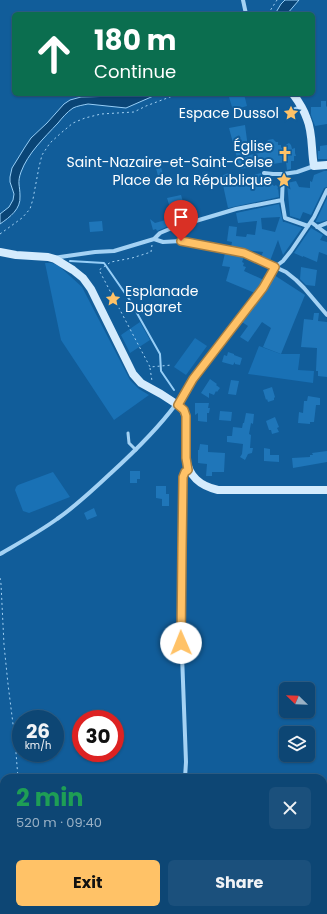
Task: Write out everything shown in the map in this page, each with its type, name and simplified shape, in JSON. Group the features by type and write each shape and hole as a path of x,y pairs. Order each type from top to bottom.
{"street":[{"path":"243,0 246,12"},
{"path":"294,96 308,120 314,163"},
{"path":"264,173 284,174 297,172 314,163 327,165"},
{"path":"284,174 282,200 285,218 310,224 327,234"},
{"path":"0,554 59,518 97,486 155,431 177,405 193,379 263,288 275,267 283,261 291,251 310,224 327,190"},
{"path":"0,252 16,255 58,258 114,250 154,239 160,233 184,224 236,209 282,200"},
{"path":"317,227 327,223"},
{"path":"154,239 163,242 181,241 244,253 286,272 304,288 327,315"},
{"path":"58,258 87,283 132,374 136,379 184,410 186,416 186,458 188,470 198,481 211,489 218,490 327,490"},
{"path":"185,774 181,628 183,477 185,472 188,470"}],"lane":[{"path":"289,111 300,105"},
{"path":"128,433 129,443 136,450"}],"path":[{"path":"269,12 277,0"},
{"path":"0,234 22,218 30,209 34,199 42,155 50,143 73,123 85,118 102,114 134,112 173,96"},
{"path":"152,382 150,367 99,270 111,262 132,258 150,252 154,239"},
{"path":"150,367 172,365"},
{"path":"0,578 4,645 18,774"}],"shaded area":[{"path":"285,0 299,0 289,12 276,12"},
{"path":"153,96 126,108 88,104 73,108 42,140 28,158 19,179 19,205 11,215 0,224 0,214 9,207 13,200 14,194 10,182 12,168 31,138 64,104 70,100 81,97"},
{"path":"229,96 244,96 247,106 233,110"},
{"path":"45,263 52,263 59,266 82,287 130,380 139,389 149,395 114,420 61,340"},
{"path":"140,322 150,340 130,353 121,335"},
{"path":"195,338 207,346 186,375 174,367"},
{"path":"259,346 281,354 300,354 298,370 314,371 313,383 248,374"},
{"path":"53,472 70,497 29,513 23,511 15,490 16,487"}],"building":[{"path":"321,101 326,101 327,124 315,126 311,115 311,107 321,107"},
{"path":"245,125 249,155 266,152 265,144 268,140 273,139 278,142 278,145 281,145 281,148 289,143 292,149 295,148 296,156 294,156 294,161 291,161 291,169 287,170 286,162 240,169 229,128"},
{"path":"327,145 327,159 318,159 318,151 320,151 320,146"},
{"path":"161,167 165,183 160,184 156,168"},
{"path":"327,171 327,187 324,188 311,215 303,212 300,219 290,216 287,183 296,181 299,187 310,188 310,181 312,182 314,175"},
{"path":"231,172 234,181 261,173 262,176 274,186 276,185 278,187 279,197 228,208 221,176"},
{"path":"181,195 184,205 170,208 167,198"},
{"path":"327,198 327,220 316,222 316,221"},
{"path":"279,204 283,222 302,228 283,255 278,240 270,261 261,257 263,252 231,247 232,242 227,241 229,226 237,227 236,236 246,237 247,234 255,235 257,221 238,223 236,213","holes":["280,217 275,232 262,229 261,218"]},
{"path":"150,219 155,223 169,219 171,225 157,231 156,229 153,230"},
{"path":"102,221 103,231 90,232 89,222"},
{"path":"311,228 323,235 320,240 327,242 327,255 319,252 317,262 294,253"},
{"path":"225,253 244,257 242,262 244,263 243,266 246,267 244,271 264,280 255,293 226,281 230,267 222,266"},
{"path":"301,267 317,270 315,286 306,285 300,279"},
{"path":"274,275 305,295 281,354 263,347 271,328 262,322 248,342 240,337 248,326 242,322 266,290"},
{"path":"314,313 319,313 318,321 327,322 327,377 318,376 318,371 316,371 317,348 301,347 304,319 313,320"},
{"path":"228,352 242,358 240,365 235,364 235,362 233,365 222,362 224,355 227,356"},
{"path":"210,379 220,388 214,395 209,393 209,398 201,393"},
{"path":"231,380 239,381 236,395 228,394"},
{"path":"272,387 275,397 274,400 268,402 263,390"},
{"path":"308,396 320,398 320,405 316,405 314,422 310,422 310,424 298,423 299,412 303,413 304,401 307,401"},
{"path":"195,403 209,403 208,408 210,408 209,413 207,413 207,422 198,421 198,413 195,415"},
{"path":"220,411 232,412 231,421 219,420"},
{"path":"246,413 254,414 253,424 251,423 249,434 251,435 250,448 253,448 252,453 248,454 245,460 240,457 242,454 243,444 227,442 227,436 232,436 233,427 242,428"},
{"path":"275,417 279,427 277,428 279,432 272,434 266,421"},
{"path":"200,444 208,445 208,452 225,453 224,472 212,472 212,476 206,476 207,464 198,463 198,450"},
{"path":"264,448 270,449 270,455 279,455 279,462 264,461"},
{"path":"327,451 327,462 293,468 292,458 310,457 310,455 313,455 312,453"},
{"path":"130,471 140,471 140,479 137,479 137,483 130,483"},
{"path":"156,486 166,486 166,494 169,494 169,506 162,506 162,499 156,498"},
{"path":"94,508 97,516 87,520 84,513"}],"waterway":[{"path":"70,261 104,263 129,299 160,354 161,371 174,390"}],"place":[{"name":"Espace Dussol","path":"291,113"},
{"name":"Église Saint-Nazaire-et-Saint-Celse","path":"285,154"},
{"name":"Place de la République","path":"284,180"},
{"name":"Esplanade Dugaret","path":"113,299"}],"route":[{"path":"181,241 244,253 275,267 253,302 193,379 178,405 184,410 186,416 186,458 188,470 185,472 183,477 181,643"}]}
